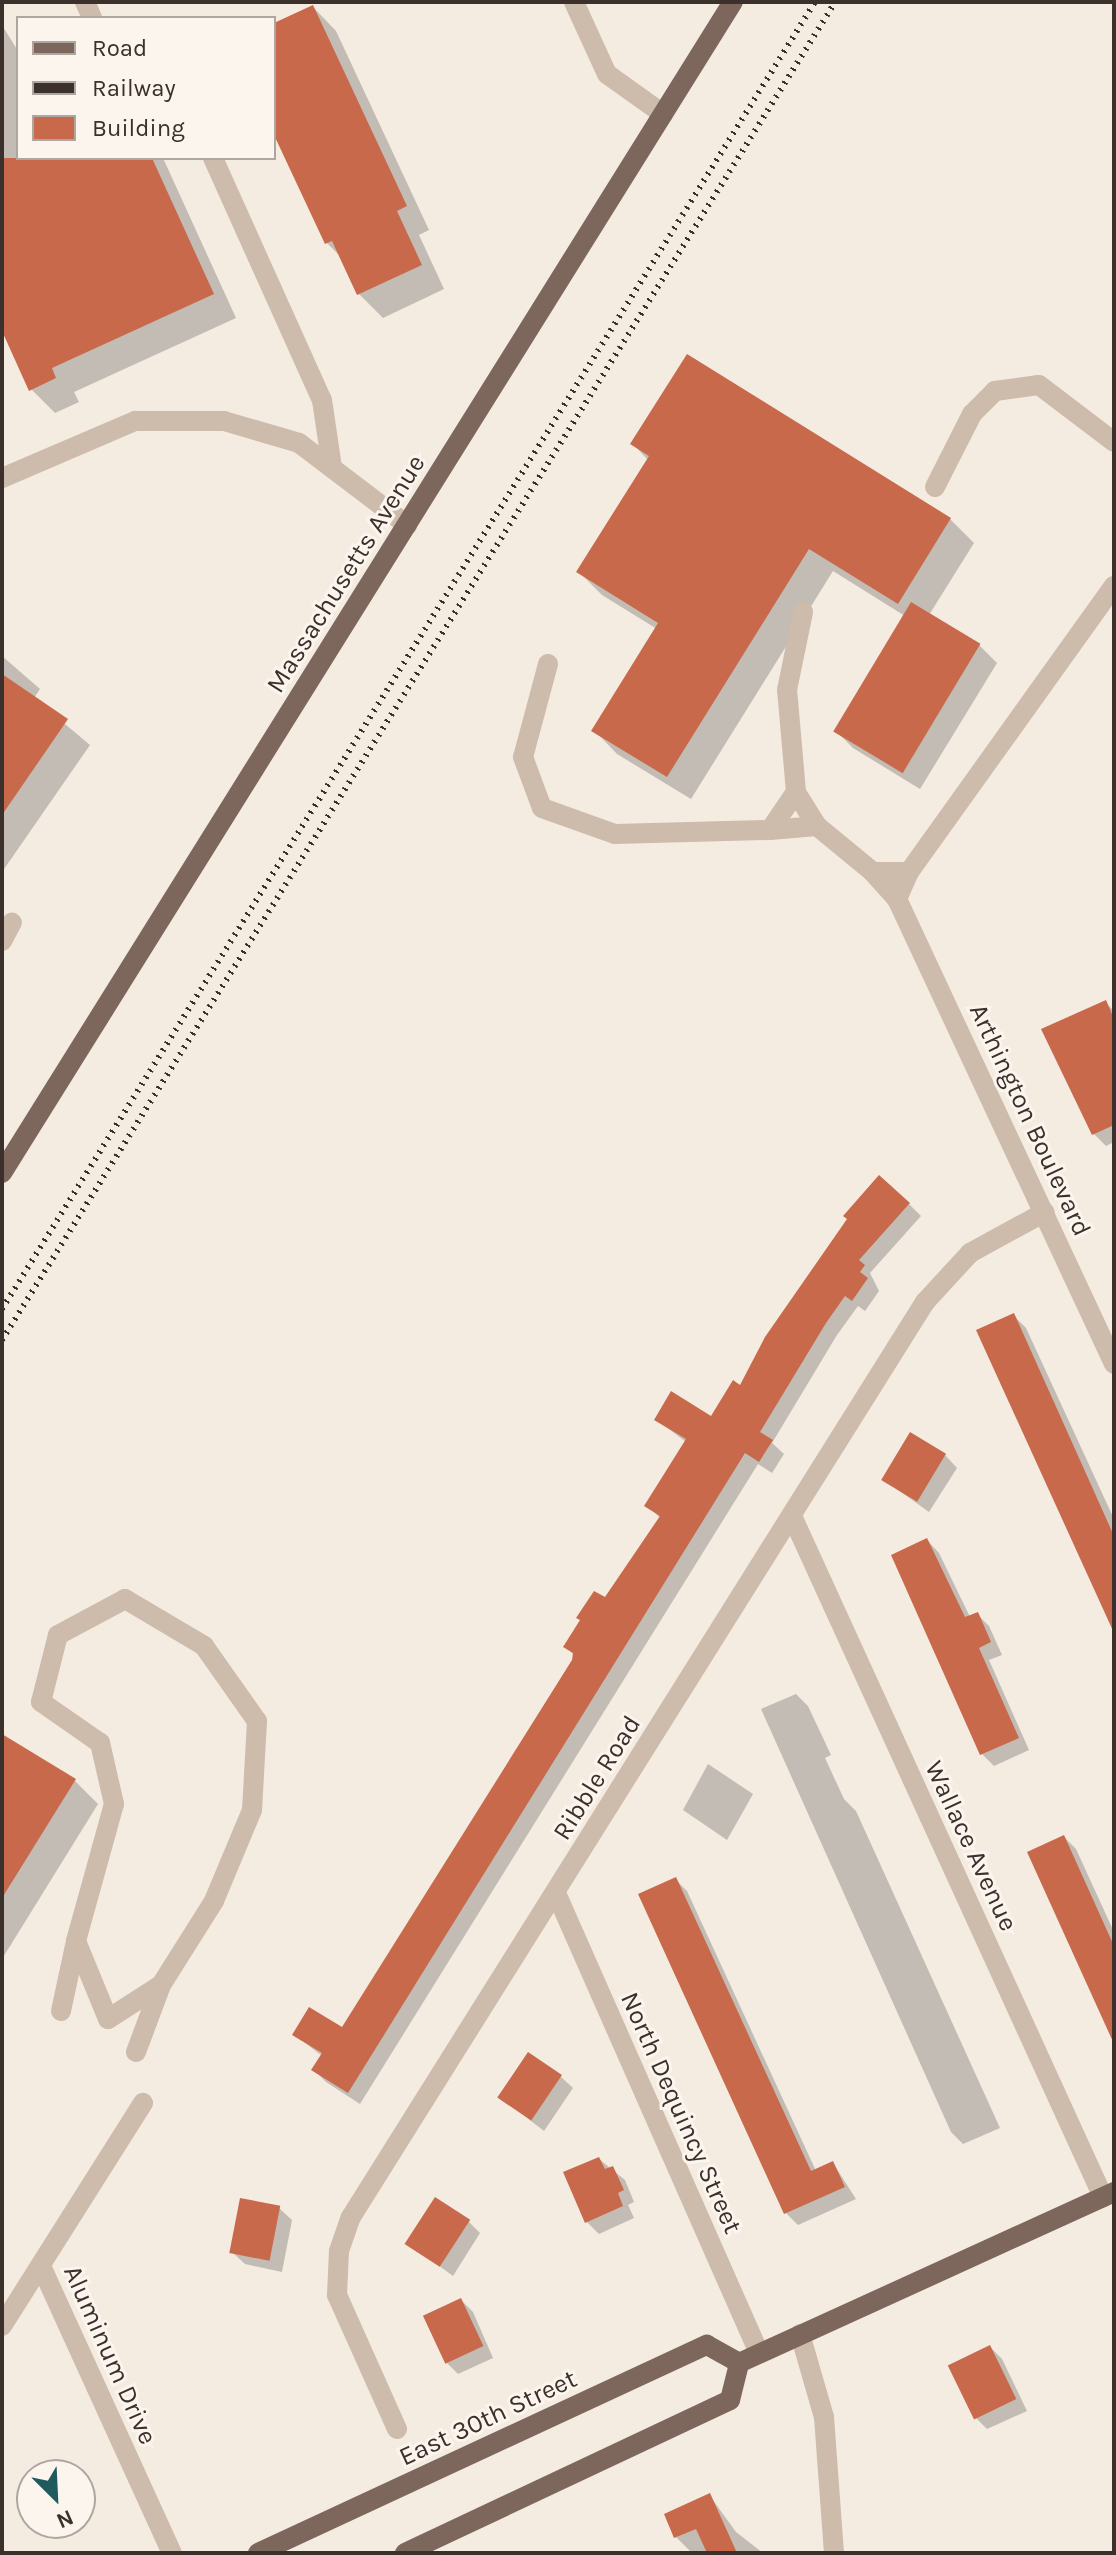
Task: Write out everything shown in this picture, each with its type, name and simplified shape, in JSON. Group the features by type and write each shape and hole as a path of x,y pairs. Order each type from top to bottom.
{"main road":[{"name":"Massachusetts Avenue","path":"2,1173 733,2"},
{"path":"405,2553 730,2400 739,2363 1109,2194"},
{"name":"East 30th Street","path":"258,2553 707,2345 739,2363"}],"street":[{"path":"574,2 607,74 663,114"},
{"path":"214,160 322,400 332,468"},
{"path":"935,487 972,414 995,391 1039,385 1114,442"},
{"path":"2,478 135,421 224,421 299,443 407,525"},
{"path":"897,899 909,872 1114,586"},
{"path":"770,830 796,792 787,690 803,612"},
{"path":"548,664 523,757 542,808 615,834 817,826"},
{"name":"Arthington Boulevard","path":"796,792 817,826 873,872 897,899 1114,1364"},
{"path":"873,872 909,872"},
{"path":"2,941 12,922"},
{"name":"Ribble Road","path":"397,2429 340,2310 339,2251 351,2217 946,1277 988,1240 1045,1212"},
{"name":"Wallace Avenue","path":"792,1516 1109,2194"},
{"path":"61,2011 76,1941 114,1804 100,1743 41,1702 58,1635 125,1599 204,1646 257,1721 252,1810 214,1901 161,1985 136,2052"},
{"name":"North Dequincy Street","path":"556,1893 759,2353"},
{"path":"76,1941 108,2019 161,1985"},
{"name":"Aluminum Drive","path":"143,2103 41,2266 172,2553"},
{"path":"2,2326 41,2266"},
{"path":"800,2334 824,2417 834,2553"}],"building":[{"path":"313,5 407,206 397,211 422,265 357,295 332,241 325,244 276,139 276,22"},
{"path":"2,158 153,160 214,294 52,368 56,378 29,391 2,331"},
{"path":"687,354 951,518 898,604 809,549 667,777 591,731 658,623 576,572 649,456 630,444"},
{"path":"911,602 980,644 903,773 833,731"},
{"path":"2,674 68,719 2,815"},
{"path":"1106,1000 1114,1019 1114,1125 1092,1135 1041,1029"},
{"path":"879,1175 910,1203 859,1260 865,1265 860,1272 868,1278 852,1301 845,1296 826,1323 760,1432 773,1440 759,1462 745,1453 348,2093 311,2070 322,2053 292,2035 309,2007 342,2027 572,1660 573,1653 563,1647 580,1620 576,1618 594,1591 605,1597 660,1516 644,1506 686,1439 654,1420 671,1391 711,1416 733,1380 740,1385 765,1337 847,1219 843,1216"},
{"path":"1014,1313 1114,1536 1114,1633 976,1330"},
{"path":"910,1432 946,1454 917,1502 881,1480"},
{"path":"927,1538 965,1617 978,1612 991,1642 979,1648 1019,1738 980,1755 891,1555"},
{"path":"2,1734 76,1779 2,1898"},
{"path":"1064,1835 1114,1946 1114,2044 1027,1852"},
{"path":"676,1877 811,2171 833,2161 845,2187 784,2214 638,1894"},
{"path":"528,2052 562,2075 531,2121 497,2098"},
{"path":"599,2157 605,2169 613,2166 624,2190 618,2193 623,2206 585,2223 563,2172"},
{"path":"435,2197 470,2220 440,2267 405,2244"},
{"path":"240,2198 280,2206 270,2261 229,2253"},
{"path":"461,2298 483,2346 445,2364 423,2316"},
{"path":"990,2345 1016,2399 974,2420 948,2366"},
{"path":"710,2493 737,2553 707,2553 696,2529 674,2538 664,2514"}],"railway":[{"path":"2,1309 815,2"},
{"path":"2,1340 835,2"}]}
